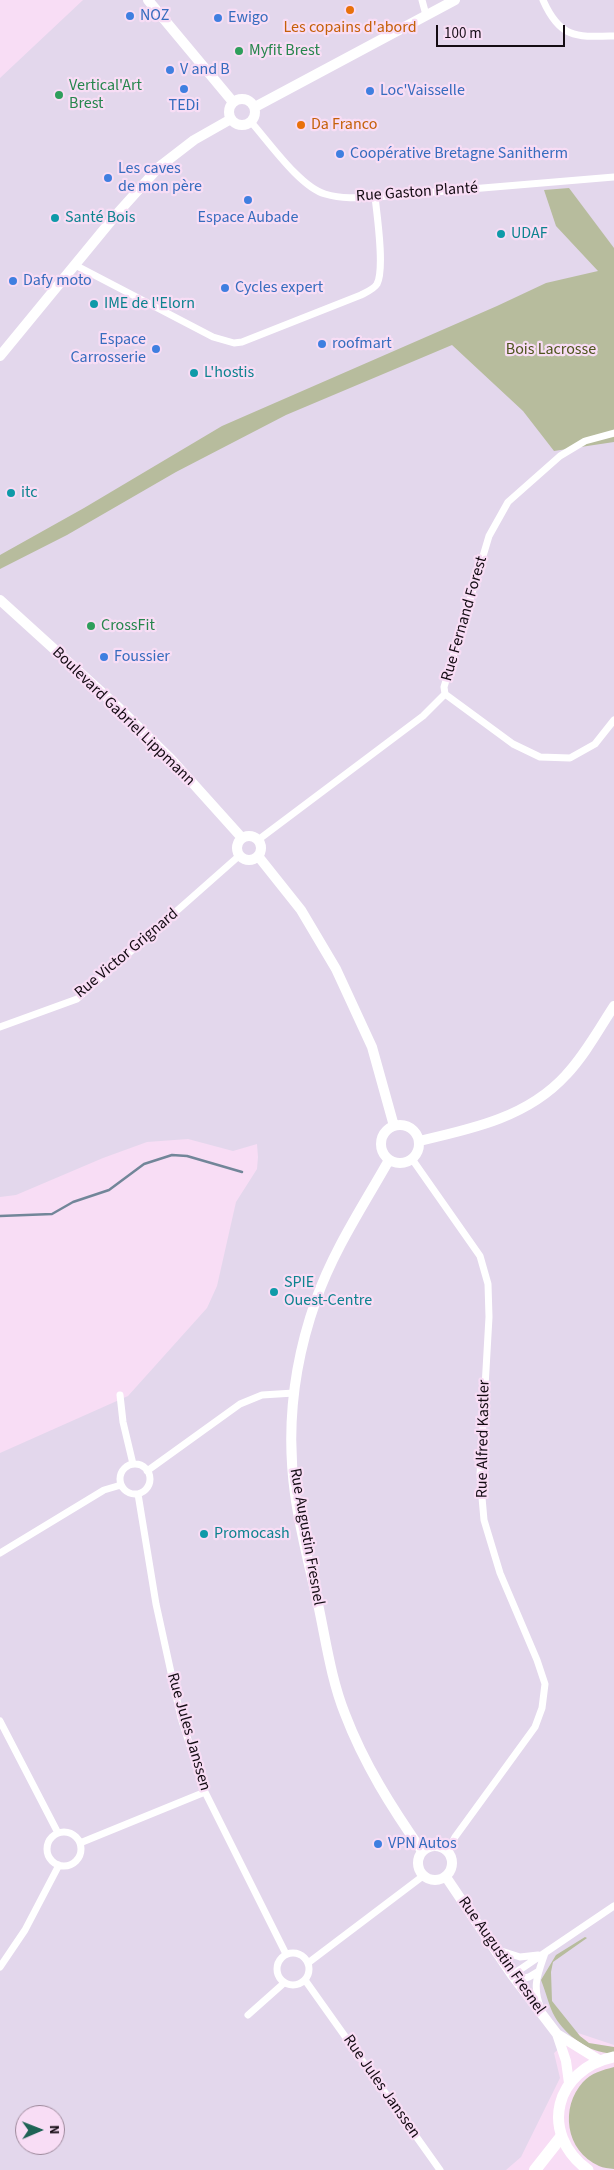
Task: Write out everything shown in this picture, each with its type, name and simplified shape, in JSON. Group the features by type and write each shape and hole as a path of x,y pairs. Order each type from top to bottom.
{"highway":[{"path":"536,2170 561,2137"}],"main road":[{"path":"588,2170 577,2162 568,2151 561,2137 558,2120 560,2103 569,2083 581,2070 599,2060 614,2057"}],"street":[{"path":"148,0 233,102"},
{"path":"422,0 426,15"},
{"path":"255,107 455,0"},
{"path":"543,0 555,21 571,34 580,37 614,36"},
{"path":"243,98 250,101 255,107 255,115 251,122 247,124 238,124 231,119 229,110 233,102 243,98"},
{"path":"0,356 159,167 194,140 231,119"},
{"name":"Rue Gaston Planté","path":"251,122 297,175 312,188 323,194 340,197 375,197 614,178"},
{"path":"75,265 213,337 234,343 242,342 361,295 377,284 381,265 375,197"},
{"name":"Rue Fernand Forest","path":"258,840 422,716 445,694 444,687 489,536 508,502 560,456 585,441 614,433"},
{"name":"Boulevard Gabriel Lippmann","path":"0,600 120,708 171,759 242,838"},
{"path":"445,694 513,744 540,757 570,758 594,744 614,720"},
{"path":"252,836 258,840 261,850 258,856 247,860 240,855 238,844 242,838 252,836"},
{"name":"Rue Victor Grignard","path":"0,1027 76,999 240,855"},
{"path":"258,856 301,910 336,969 372,1047 394,1126"},
{"path":"419,1141 497,1119 522,1110 544,1096 567,1075 614,1006"},
{"path":"404,1125 410,1128 414,1131 419,1141 418,1151 412,1159 400,1163 389,1160 382,1151 381,1139 388,1129 394,1126 404,1125"},
{"name":"Rue Alfred Kastler","path":"412,1159 480,1256 488,1284 489,1317 480,1475 484,1520 500,1574 538,1660 545,1684 542,1708 535,1727 455,1837 448,1851"},
{"name":"Rue Augustin Fresnel","path":"389,1160 328,1271 316,1301 304,1340 294,1393 292,1439 295,1494 336,1686 344,1714 386,1799 422,1852"},
{"path":"147,1471 240,1404 262,1395 294,1393"},
{"path":"120,1395 123,1422 133,1464"},
{"path":"133,1464 138,1464 147,1471 150,1482 138,1494 131,1494 120,1485 123,1469 133,1464"},
{"path":"0,1553 104,1490 120,1485"},
{"name":"Rue Jules Janssen","path":"138,1494 156,1604 177,1699 204,1792 286,1954"},
{"path":"0,1721 58,1833"},
{"path":"80,1843 204,1792"},
{"path":"58,1833 71,1833 80,1843 81,1849 76,1861 65,1866 53,1862 47,1849 52,1837 58,1833"},
{"path":"438,1846 448,1851 452,1864 446,1877 434,1880 423,1876 418,1864 422,1852 427,1848 438,1846"},
{"path":"0,1967 25,1930 59,1865"},
{"path":"308,1963 423,1876"},
{"name":"Rue Augustin Fresnel","path":"446,1877 514,1978 557,2034"},
{"path":"514,1978 545,1952 614,1906"},
{"path":"494,1948 520,1957 545,1952"},
{"path":"545,1952 535,1983 536,1995 545,2018"},
{"path":"296,1953 301,1955 308,1963 309,1970 305,1980 293,1985 284,1983 280,1979 276,1968 278,1961 286,1954 296,1953"},
{"path":"514,1978 529,1977 539,1971"},
{"name":"Rue Jules Janssen","path":"305,1980 440,2170"},
{"path":"248,2015 284,1983"},
{"path":"557,2034 599,2060"},
{"path":"557,2034 566,2061 569,2083"}],"shaded area":[{"path":"83,0 614,0 614,2045 578,2033 554,2053 560,2078 521,2157 506,2170 0,2170 0,1453 128,1396 207,1308 217,1286 236,1202 257,1169 257,1144 233,1151 188,1139 147,1142 103,1158 16,1195 0,1197 0,78"}],"green space":[{"name":"Bois Lacrosse","path":"569,188 614,248 614,442 554,451 523,411 452,345 286,415 176,472 67,535 0,569 0,555 84,508 222,426 546,283 598,271 556,226 544,190"},
{"path":"585,1937 587,1938 553,1962 551,1972 552,2001 580,2036 589,2043 614,2047 614,2053 597,2051 580,2043 566,2031 553,2013 541,1980 556,1955"},
{"path":"614,2067 614,2169 599,2166 579,2150 573,2139 569,2116 571,2104 583,2082 593,2074"}],"waterway":[{"path":"0,1216 52,1214 73,1202 109,1190 144,1164 172,1155 187,1156 242,1172"}],"place":[{"name":"Les copains d'abord","path":"350,10"},
{"name":"NOZ","path":"130,16"},
{"name":"Ewigo","path":"218,18"},
{"name":"Myfit Brest","path":"239,51"},
{"name":"V and B","path":"170,70"},
{"name":"TEDi","path":"184,89"},
{"name":"Loc'Vaisselle","path":"370,91"},
{"name":"Vertical'Art Brest","path":"59,95"},
{"name":"Da Franco","path":"301,125"},
{"name":"Coopérative Bretagne Sanitherm","path":"340,154"},
{"name":"Les caves de mon père","path":"108,178"},
{"name":"Espace Aubade","path":"248,200"},
{"name":"Santé Bois","path":"55,218"},
{"name":"UDAF","path":"501,234"},
{"name":"Dafy moto","path":"13,281"},
{"name":"Cycles expert","path":"225,288"},
{"name":"IME de l'Elorn","path":"94,304"},
{"name":"roofmart","path":"322,344"},
{"name":"Espace Carrosserie","path":"156,349"},
{"name":"L'hostis","path":"194,373"},
{"name":"itc","path":"11,493"},
{"name":"CrossFit","path":"91,626"},
{"name":"Foussier","path":"104,657"},
{"name":"SPIE Ouest-Centre","path":"274,1292"},
{"name":"Promocash","path":"204,1534"},
{"name":"VPN Autos","path":"378,1844"}]}
